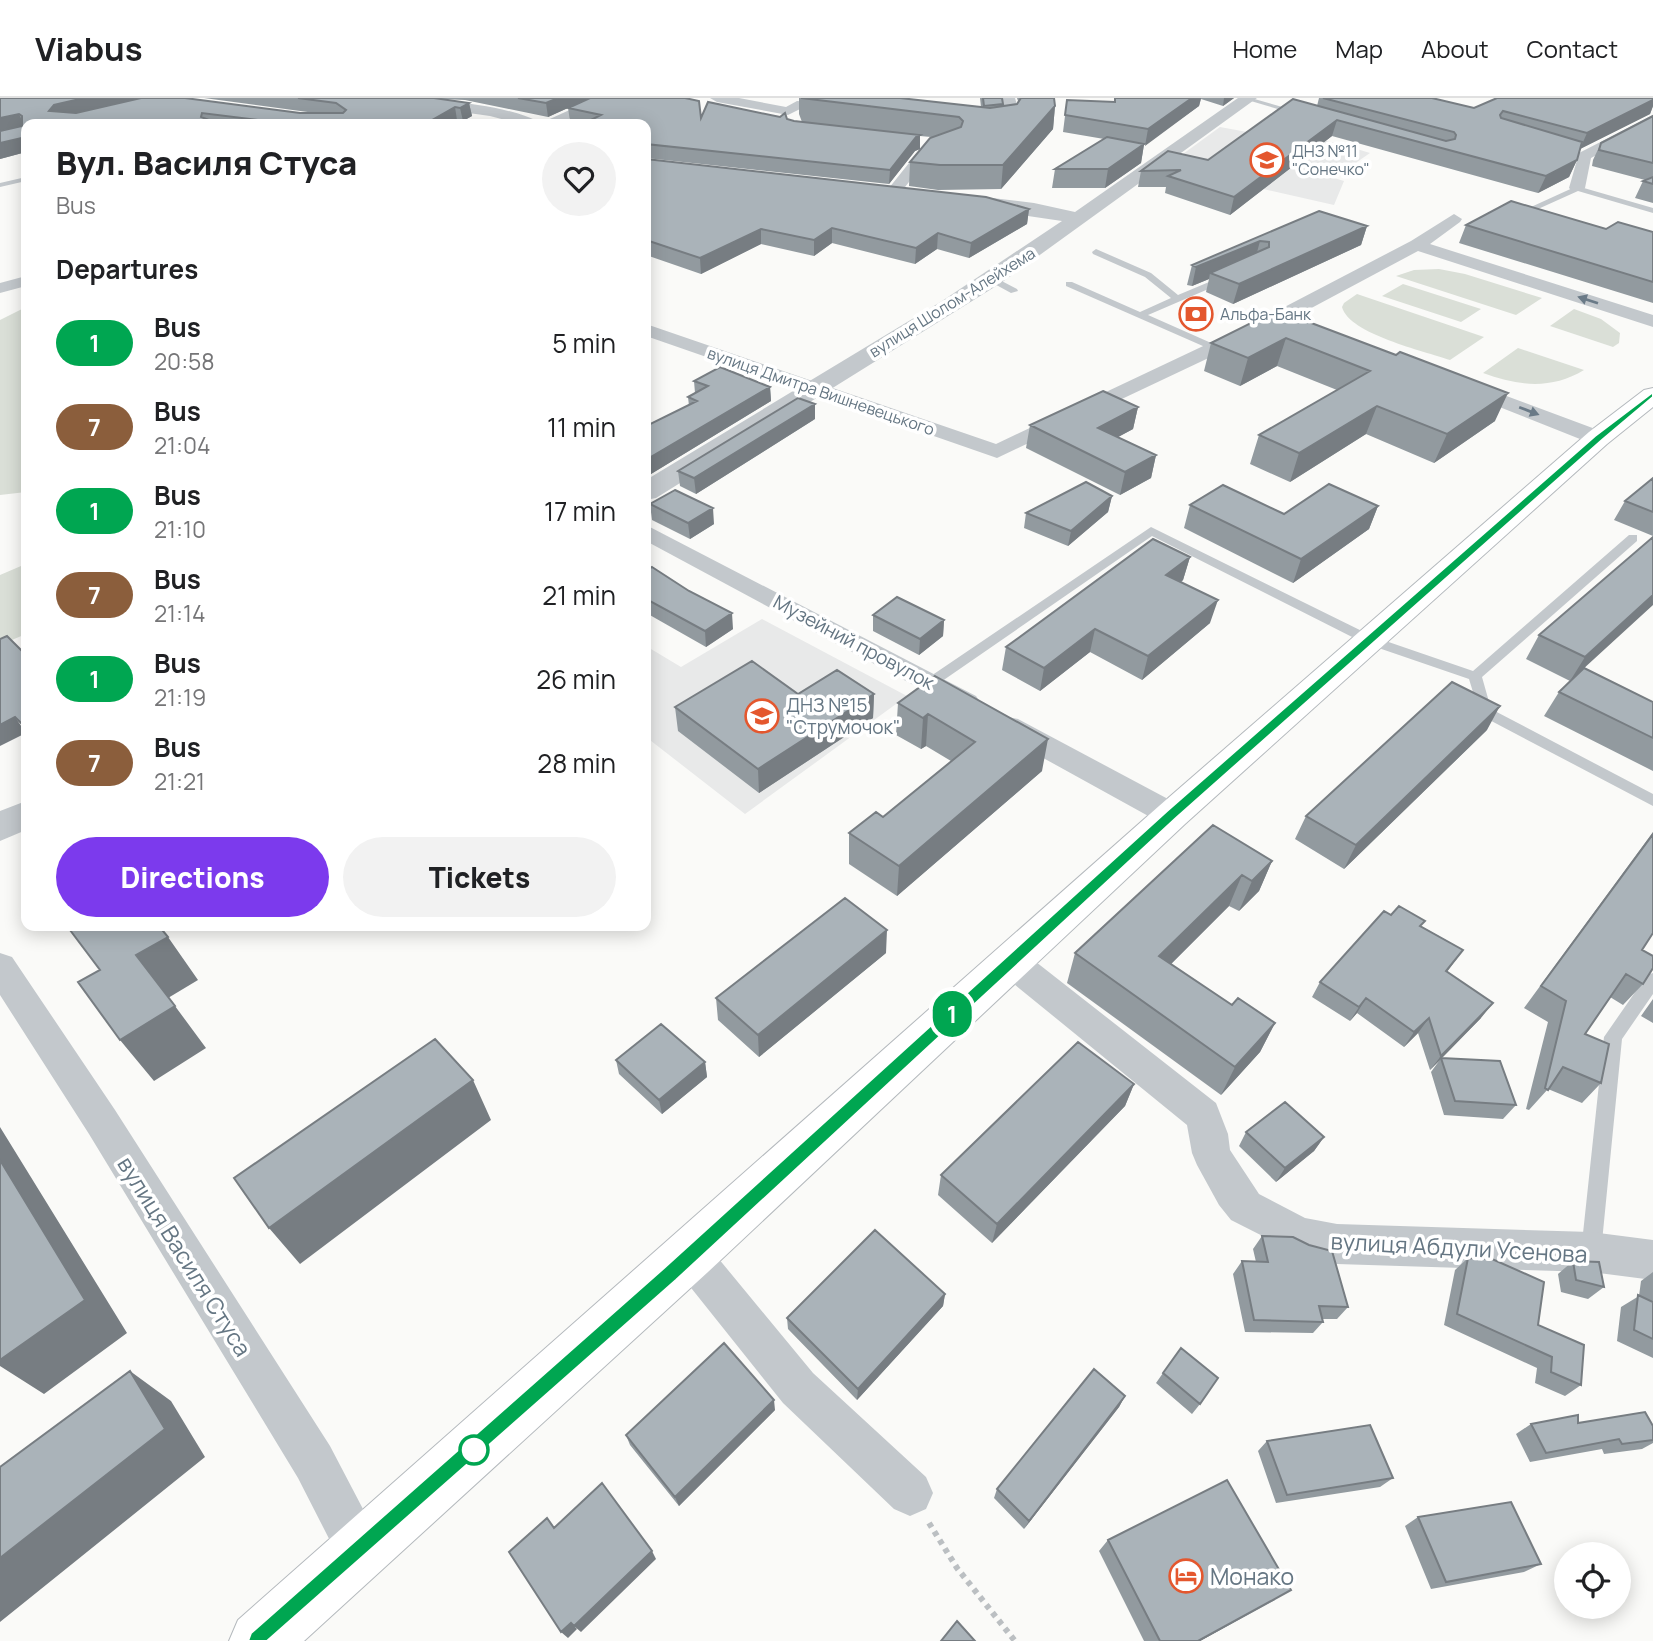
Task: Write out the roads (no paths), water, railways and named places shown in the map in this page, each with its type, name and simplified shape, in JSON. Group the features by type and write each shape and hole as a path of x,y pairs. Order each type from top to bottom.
{"highway":[{"path":"259,1641 690,1255 1172,815 1598,438 1653,395"}],"street":[{"path":"390,98 439,101 517,119"},
{"path":"559,119 607,98"},
{"path":"717,98 788,111 797,105 810,104 851,109"},
{"path":"974,122 1007,122 1013,116 1008,98"},
{"name":"вулиця Шолом-Алейхема","path":"651,489 992,279 1079,219 1172,148 1247,99"},
{"path":"788,111 795,128"},
{"path":"1577,188 1578,155 1653,119"},
{"path":"999,138 1007,133 1007,122"},
{"path":"886,192 922,156 951,146 910,142"},
{"path":"886,192 919,196"},
{"path":"957,200 1034,209 1079,219"},
{"path":"1215,348 1417,245 1454,219"},
{"path":"1417,245 1653,321"},
{"path":"0,288 21,282"},
{"path":"1282,316 1307,326"},
{"name":"вулиця Дмитра Вишневецького","path":"651,332 997,452 1215,348"},
{"path":"1446,379 1598,438"},
{"name":"Музейний провулок","path":"651,535 1172,815"},
{"path":"0,827 21,816"},
{"name":"вулиця Абдули Усенова","path":"1010,961 1203,1115 1209,1134 1210,1153 1233,1192 1245,1207 1261,1218 1300,1236 1337,1244 1591,1252 1653,1260"},
{"name":"вулиця Василя Стуса","path":"0,967 102,1122 314,1462 361,1551"},
{"path":"690,1255 799,1388 910,1493"}],"lane":[{"path":"1247,99 1312,117"},
{"path":"0,185 21,180"},
{"path":"1535,206 1577,188 1653,211"},
{"path":"1096,252 1148,275 1177,299"},
{"path":"1140,315 1236,274"},
{"path":"992,279 1014,291"},
{"path":"1069,284 1215,348"},
{"path":"930,683 1151,531 1369,640 1475,676"},
{"path":"1475,676 1633,538"},
{"path":"1475,676 1485,712 1653,802"},
{"path":"1591,1252 1613,1037 1653,980"}],"place":[{"name":"ДНЗ №11 \"Сонечко\"","path":"1267,160"},
{"name":"Альфа-Банк","path":"1196,314"},
{"name":"ДНЗ №15 \"Струмочок\"","path":"762,716"},
{"name":"Монако","path":"1186,1576"}]}
